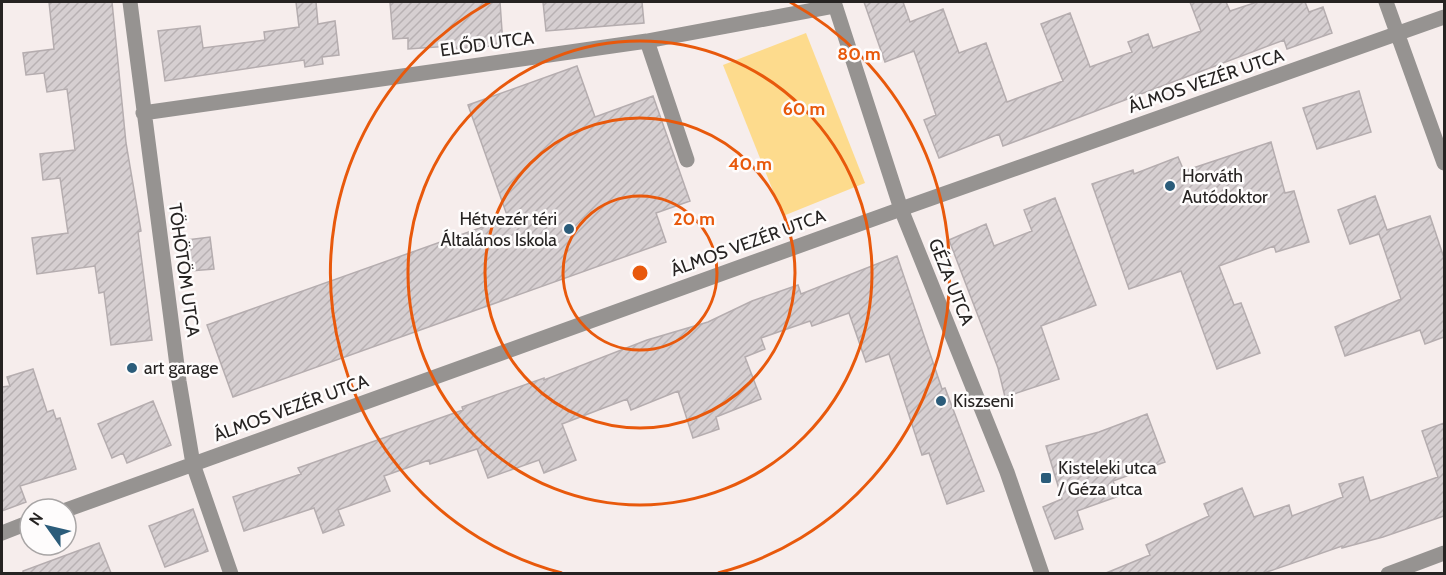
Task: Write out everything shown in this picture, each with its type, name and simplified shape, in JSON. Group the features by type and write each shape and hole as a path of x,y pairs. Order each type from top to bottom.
{"street":[{"name":"TÖHÖTÖM UTCA","path":"130,2 179,381 194,464 231,573"},
{"path":"1386,2 1444,163"},
{"name":"ELŐD UTCA","path":"143,113 647,41 835,4"},
{"name":"GÉZA UTCA","path":"835,4 901,209 1006,472 1042,573"},
{"name":"ÁLMOS VEZÉR UTCA","path":"78,506 901,209 1444,17"},
{"path":"647,41 687,160"},
{"path":"2,533 18,527"},
{"path":"1388,573 1444,553"}],"shaded area":[{"path":"806,33 865,183 783,216 723,65"}],"building":[{"path":"49,2 112,2 126,143 141,231 138,232 152,340 111,345 104,292 99,293 95,266 37,274 32,238 68,233 60,178 43,180 40,154 75,150 67,89 47,92 44,73 26,75 23,53 54,49"},
{"path":"296,2 316,2 318,24 335,21 339,55 322,57 323,64 305,67 304,60 165,81 158,31 200,26 203,48 265,40 264,32 299,27"},
{"path":"390,2 500,2 503,45 452,49 451,46 408,49 408,38 393,39"},
{"path":"543,2 642,2 644,23 546,31"},
{"path":"864,2 903,2 910,22 943,9 959,53 986,43 1007,102 1063,81 1041,24 1070,13 1090,67 1132,52 1128,42 1148,34 1153,48 1201,31 1190,2 1226,2 1230,11 1257,2 1305,2 1309,12 1323,7 1332,33 1287,49 1284,40 1003,146 999,134 939,158 924,120 936,115 914,51 885,62"},
{"name":"Hétvezér téri Általános Iskola","path":"577,66 595,117 653,96 690,201 656,213 666,242 233,397 207,325 508,218 468,105"},
{"path":"1359,91 1371,132 1317,149 1303,108"},
{"path":"1271,142 1285,193 1294,191 1309,242 1276,252 1274,246 1219,266 1234,305 1241,303 1260,353 1217,369 1181,271 1129,289 1092,184 1133,170 1134,174 1178,157 1184,171"},
{"path":"1375,196 1387,230 1430,216 1444,258 1444,337 1425,344 1420,330 1345,356 1335,327 1401,299 1379,234 1350,244 1338,210"},
{"path":"1055,198 1096,305 1041,326 1059,379 1005,397 998,368 949,240 986,224 994,246 1032,231 1024,210"},
{"path":"210,237 214,269 190,271 187,240"},
{"path":"897,256 942,389 945,388 984,491 947,504 929,453 922,455 889,354 866,362 849,313 812,326 810,321 761,338 765,349 745,357 761,399 716,417 719,429 693,438 678,391 631,410 627,399 562,424 576,460 544,473 539,460 488,478 477,449 430,464 429,460 384,476 390,491 338,510 344,525 323,533 314,508 244,531 233,497 301,474 298,468 463,410 462,407 544,378 544,380 647,340 708,322 752,301 798,285 801,294"},
{"path":"33,369 47,412 53,410 56,419 60,418 76,469 20,486 24,497 18,497 18,505 2,511 2,387 10,386 7,377"},
{"path":"153,401 171,445 127,463 123,453 112,458 98,424"},
{"path":"1147,414 1165,462 1113,481 1119,496 1077,511 1083,529 1055,539 1043,507 1062,499 1046,446 1099,432"},
{"path":"1444,423 1444,516 1383,537 1342,548 1342,546 1264,573 1106,573 1150,555 1146,545 1209,516 1204,504 1242,488 1254,517 1289,505 1292,516 1343,497 1339,484 1363,477 1370,501 1438,477 1422,431"},
{"path":"193,509 208,551 165,567 149,526"},
{"path":"99,543 111,573 23,573 23,571 61,557 78,557 78,551"}],"place":[{"name":"Horváth Autódoktor","path":"1170,186"},
{"name":"Hétvezér téri Általános Iskola","path":"569,229"},
{"name":"art garage","path":"132,368"},
{"name":"Kiszseni","path":"941,401"},
{"name":"Kisteleki utca / Géza utca","path":"1046,478"}]}
